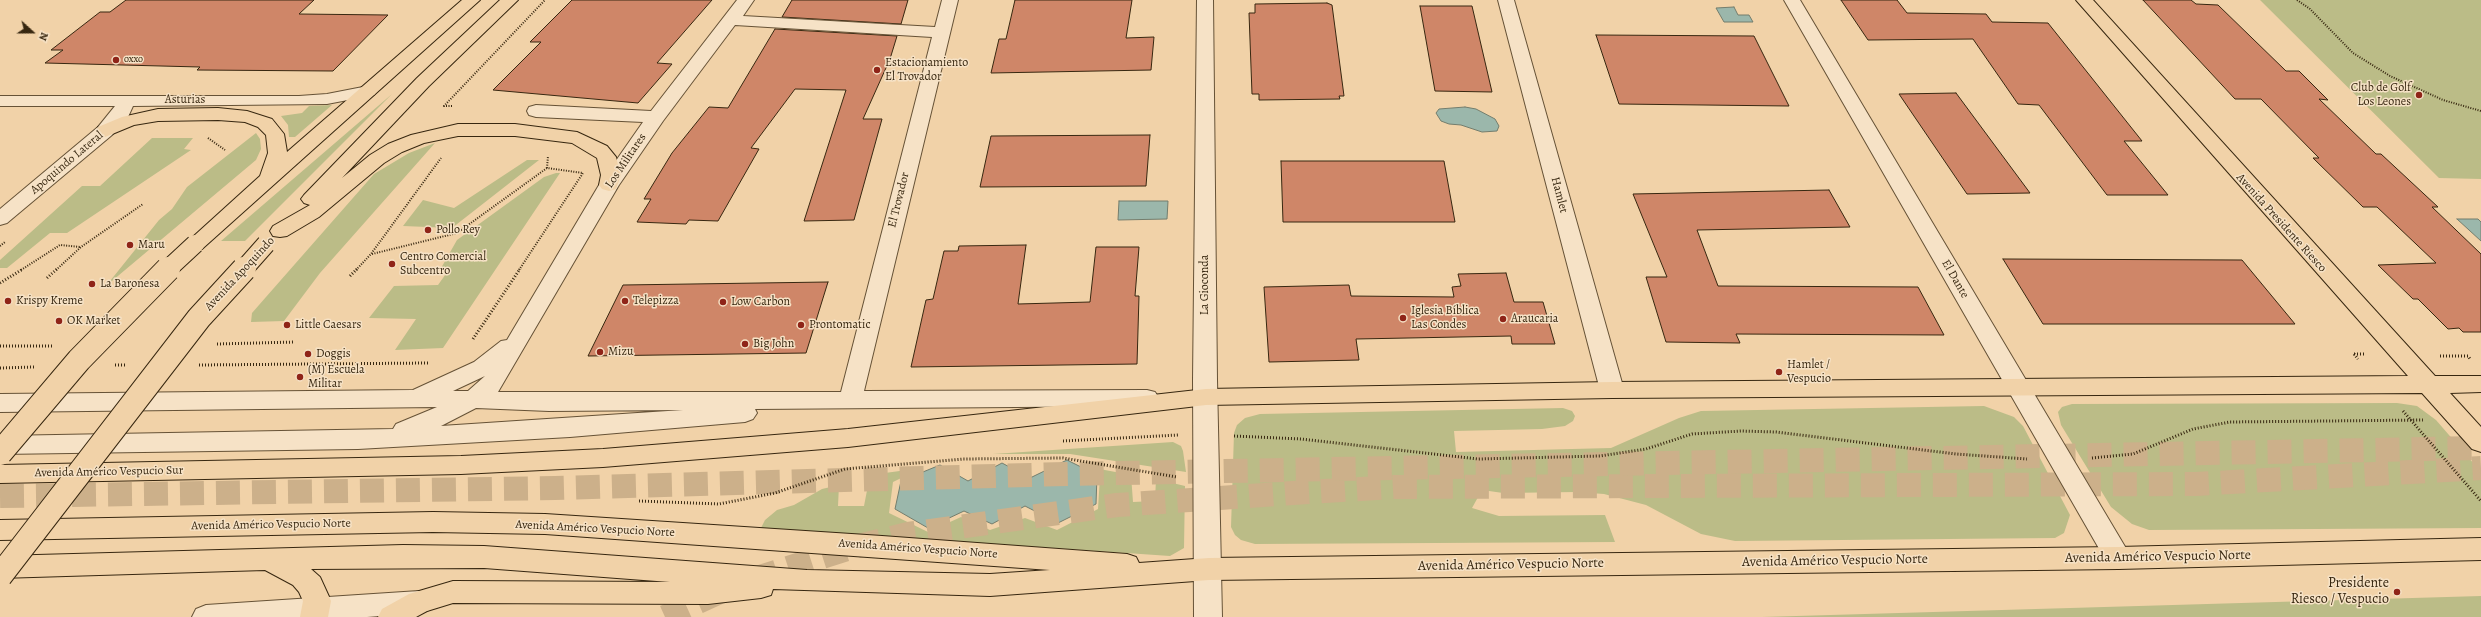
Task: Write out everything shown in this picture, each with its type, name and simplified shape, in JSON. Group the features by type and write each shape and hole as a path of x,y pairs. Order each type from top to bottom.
{"main road":[{"path":"0,453 79,360 150,287 195,244 472,0"},
{"name":"Avenida Apoquindo","path":"0,576 195,324 273,237 412,93 510,0"},
{"name":"Avenida Presidente Riesco","path":"2084,0 2481,443"},
{"path":"104,131 129,121 158,115 218,114 247,117 265,123 275,134 278,153 270,178"},
{"path":"273,237 312,213 377,159 394,148 418,139 458,130 515,130 577,138 600,150 606,157 611,175 609,185"},
{"path":"1206,397 1612,390 2020,389 2481,384"},
{"name":"Avenida Américo Vespucio Sur","path":"0,474 217,471 461,465 603,458 848,438 1206,397"},
{"name":"Avenida Américo Vespucio Norte","path":"0,530 433,522 544,524 882,546 1198,570"},
{"name":"Avenida Américo Vespucio Norte","path":"0,566 270,561 403,556 484,558 807,582 990,585 1082,580 1198,570 2118,558 2481,549"},
{"path":"270,561 297,574 310,585 316,595 315,613"},
{"name":"Avenida Américo Vespucio Norte","path":"419,602 437,596 470,591 708,593 807,582"},
{"path":"392,617 419,602"}],"street":[{"name":"Los Militares","path":"358,440 401,432 420,425 472,400 485,391 494,381 609,185 656,117 746,0"},
{"name":"El Trovador","path":"850,401 940,32 950,0"},
{"name":"La Gioconda","path":"1205,0 1207,482 1198,570 1208,617"},
{"name":"Hamlet","path":"1506,0 1612,390"},
{"name":"El Dante","path":"1792,0 2118,558"},
{"path":"730,20 940,32"},
{"name":"Asturias","path":"0,101 313,100 368,91"},
{"name":"Apoquindo Lateral","path":"0,219 104,131 121,113 126,100"},
{"path":"536,111 656,117"},
{"name":"Los Militares","path":"410,398 430,392 465,368 500,355 522,334"},
{"path":"0,403 410,398 472,400 850,401 1206,397"},
{"path":"0,445 358,440 711,417 850,401"},
{"name":"Avenida Américo Vespucio Norte","path":"206,617 315,613 419,602"}],"path":[{"path":"460,107 444,106 545,0"},
{"path":"2297,0 2310,9 2353,53 2390,76 2443,100 2481,111"},
{"path":"547,168 548,153"},
{"path":"350,276 371,254 444,154"},
{"path":"192,365 465,368 583,173 547,168 457,233 371,254"},
{"path":"47,278 81,247 143,204"},
{"path":"0,283 60,245 81,247"},
{"path":"212,344 295,342"},
{"path":"2354,354 2481,501"},
{"path":"113,365 128,365"},
{"path":"0,368 38,367"},
{"path":"633,501 720,504 775,493 845,469 963,459 1063,458 1207,482"}],"green space":[{"name":"Club de Golf Los Leones","path":"2260,0 2481,0 2481,179 2439,178"},
{"path":"392,94 245,241 221,241"},
{"path":"332,105 295,137 289,137 288,125 281,116 302,113 309,106"},
{"path":"256,133 260,139 261,149 256,160 106,286 159,220 172,209 187,187"},
{"path":"152,138 193,138 184,149 191,150 67,233 50,233 7,268 0,268 0,260 82,186 100,186"},
{"path":"435,143 320,273 284,321 251,322 252,313 374,174 409,153"},
{"path":"527,160 539,160 452,228 403,226 423,200 454,208"},
{"path":"560,173 443,348 395,350 416,319 369,318 394,286 438,285 448,271 440,270 457,240 544,177"},
{"path":"2397,403 2417,406 2436,420 2481,472 2481,528 2149,530 2132,524 2111,507 2061,425 2058,412 2062,407 2072,404"},
{"path":"1984,406 2014,417 2023,426 2070,515 2064,533 2055,538 1735,541 1701,534 1646,505 1604,494 1576,492 1503,493 1482,490 1472,508 1499,516 1605,515 1615,542 1255,544 1241,540 1235,535 1231,527 1234,433 1237,425 1245,418 1260,414 1563,408 1572,411 1575,416 1573,421 1565,426 1542,429 1454,431 1456,452 1611,448 1679,418 1701,411"},
{"path":"1173,442 1181,446 1186,472 1070,454 993,454"},
{"path":"1084,466 1131,475 1133,502 1155,501 1156,479 1185,486 1184,548 1170,556 761,528 765,520 777,510 794,505 822,489 839,485 838,506 864,506 870,475 922,468 893,482 889,513 928,532 961,517 990,530 1025,518 1057,530 1098,509 1100,476"},
{"path":"2481,596 2481,617 1762,617"}],"shaded area":[{"path":"1734,7 1738,15 1749,15 1753,22 1724,22 1716,8"},
{"path":"1465,107 1476,109 1495,119 1499,126 1497,131 1482,132 1461,125 1449,124 1441,121 1436,113 1439,109"},
{"path":"1119,201 1168,201 1167,219 1118,220"},
{"path":"2457,219 2478,219 2481,222 2481,241"},
{"path":"1067,460 1097,475 1096,504 1058,523 1025,506 992,524 964,511 928,528 895,509 901,481 940,465 968,481 1002,463 1030,478"}],"building":[{"path":"126,0 314,0 299,14 388,15 333,71 197,70 200,67 45,63 63,50 51,50 100,12 110,12"},
{"path":"572,0 712,0 657,63 672,64 638,103 493,90 541,42 530,42"},
{"path":"792,0 908,0 901,24 782,17"},
{"path":"1015,0 1132,0 1126,38 1154,37 1151,70 991,73 999,39 1006,39"},
{"path":"1841,0 1897,0 1907,13 1986,14 1992,22 2048,23 2142,141 2124,141 2168,195 2107,195 2039,105 2018,104 1973,39 1868,40"},
{"path":"2143,0 2191,0 2196,4 2218,5 2286,71 2299,71 2328,100 2319,99 2376,154 2381,154 2438,207 2432,207 2481,254 2481,332 2463,332 2459,328 2448,329 2418,299 2413,299 2378,265 2436,263 2377,207 2363,207 2313,158 2319,158 2261,99 2235,99"},
{"path":"1327,3 1332,5 1344,96 1339,96 1340,99 1259,100 1259,94 1252,94 1249,13 1255,13 1255,4"},
{"path":"1420,6 1472,6 1492,92 1435,91"},
{"path":"775,29 897,36 890,59 863,119 882,119 854,220 804,221 846,90 795,89 751,148 759,149 718,221 689,220 686,224 637,222 651,199 644,199 672,153 709,107 728,108"},
{"path":"1596,35 1754,36 1789,106 1619,104"},
{"path":"1956,93 2030,193 1967,194 1899,94"},
{"path":"1150,135 1146,186 980,187 991,136"},
{"path":"1281,161 1444,161 1455,222 1283,222"},
{"path":"1829,190 1850,227 1697,230 1718,286 1918,287 1944,335 1736,334 1740,343 1666,342 1646,277 1667,277 1633,194"},
{"path":"1026,245 1018,304 1090,302 1096,247 1139,247 1135,296 1139,296 1137,364 911,367 926,300 933,299 944,251 958,251 959,246"},
{"path":"2003,259 2242,260 2295,324 2043,324"},
{"path":"1506,273 1514,302 1543,302 1555,344 1512,344 1511,336 1356,339 1359,360 1269,362 1264,287 1349,285 1351,296 1454,297 1452,287 1461,286 1458,274"},
{"path":"828,282 806,353 588,356 623,285"}],"tunnel":[{"path":"0,496 555,488 1066,474 2481,448"},
{"path":"754,579 850,548 908,534 1117,505 1308,492 1394,487 2196,484 2481,468"},
{"path":"665,617 720,592"}],"place":[{"name":"oxxo","path":"116,60"},
{"name":"Estacionamiento El Trovador","path":"877,70"},
{"name":"Club de Golf Los Leones","path":"2419,95"},
{"name":"Pollo Rey","path":"428,230"},
{"name":"Maru","path":"130,245"},
{"name":"Centro Comercial Subcentro","path":"392,264"},
{"name":"La Baronesa","path":"92,284"},
{"name":"Krispy Kreme","path":"8,301"},
{"name":"Telepizza","path":"625,301"},
{"name":"Low Carbon","path":"723,302"},
{"name":"Iglesia Bíblica Las Condes","path":"1403,318"},
{"name":"Araucaria","path":"1503,319"},
{"name":"OK Market","path":"59,321"},
{"name":"Little Caesars","path":"287,325"},
{"name":"Prontomatic","path":"801,325"},
{"name":"Big John","path":"745,344"},
{"name":"Mizu","path":"600,352"},
{"name":"Doggis","path":"308,354"},
{"name":"Hamlet / Vespucio","path":"1779,372"},
{"name":"(M) Escuela Militar","path":"300,377"},
{"name":"Presidente Riesco / Vespucio","path":"2397,592"}]}
